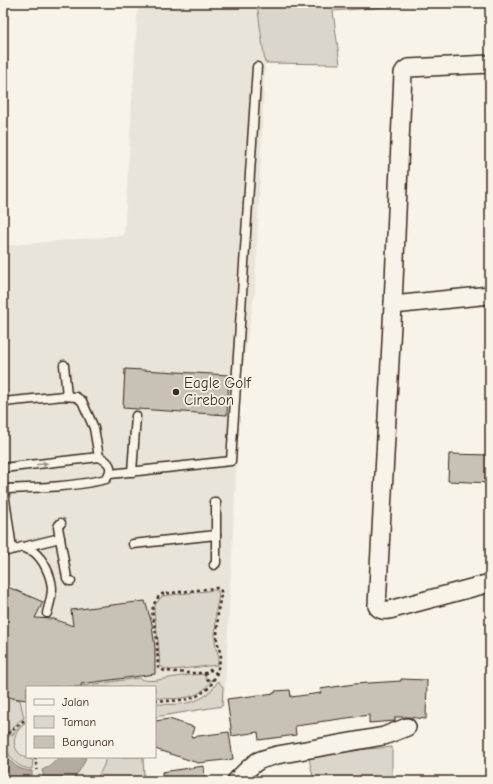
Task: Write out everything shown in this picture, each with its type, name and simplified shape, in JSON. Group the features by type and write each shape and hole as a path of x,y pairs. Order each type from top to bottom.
{"street":[{"path":"490,64 408,68 403,73 393,305 377,606 379,609 389,610 490,583"},
{"path":"393,305 490,295"},
{"path":"236,781 250,767 266,758 384,736 407,727"}],"lane":[{"path":"110,474 231,461 258,67"},
{"path":"65,371 66,396"},
{"path":"3,402 66,396 76,397 82,401 94,428 99,457"},
{"path":"132,472 136,416"},
{"path":"3,468 99,457 106,460 110,466 110,474 106,479 40,488 3,489"},
{"path":"3,484 12,549"},
{"path":"214,502 216,502 216,563 214,566"},
{"path":"61,523 58,527 67,578 71,581"},
{"path":"132,544 216,535"},
{"path":"3,552 60,538"},
{"path":"22,547 33,551 39,557 50,577 52,589 47,613"}],"path":[{"path":"156,700 189,699 203,692 210,687 216,676 221,656 217,640 218,610 221,591 218,588 215,588 162,594 154,604 152,611 157,640 158,667 165,671 187,674 206,673 212,670 216,673 216,676"},
{"path":"490,666 490,681"},
{"path":"206,673 205,675 207,679 210,681 214,679"},
{"path":"3,736 12,732 25,720"},
{"path":"35,758 37,770"}],"shaded area":[{"path":"138,3 257,3 265,66 255,291 243,365 224,707 156,718 156,686 26,686 26,758 144,758 146,781 3,781 3,246 124,235"},
{"path":"3,751 15,766 23,770 32,771 32,781 11,781 3,775"},
{"path":"57,758 86,758 80,770 71,781 45,781 42,770 55,762"}],"green space":[{"path":"257,3 438,3 333,11 340,64 265,63"},
{"path":"217,590 219,595 216,610 215,640 216,649 219,656 217,665 172,670 160,666 154,611 155,605 162,596"},
{"path":"202,674 207,680 211,681 206,688 200,692 186,697 170,699 156,698 156,686 82,686 138,678 152,681"},
{"path":"218,681 223,687 222,706 156,717 156,704 182,704 199,700 212,689"},
{"path":"8,697 20,700 24,718 19,721 10,731 4,734 3,698"},
{"path":"25,722 16,734 15,745 20,755 33,760 32,769 27,769 19,765 12,759 6,746 3,748 3,739 13,734"},
{"path":"392,747 392,781 314,781 308,754"},
{"path":"106,758 143,758 144,781 96,781"}],"building":[{"name":"Eagle Golf Cirebon","path":"125,369 229,375 227,415 123,408"},
{"path":"449,454 490,455 490,483 448,481"},
{"path":"3,585 43,602 35,618 54,619 73,626 71,610 145,601 152,624 155,647 155,674 81,684 81,686 26,686 26,700 12,698 3,694"},
{"path":"401,679 427,680 426,719 395,717 395,721 369,723 369,715 295,726 296,735 259,740 258,732 232,736 227,699 290,690 291,697 321,693 320,689 354,684 401,681"},
{"path":"169,719 194,727 191,737 229,732 233,759 198,763 156,749 156,721"},
{"path":"204,766 205,781 162,781 162,772"}],"place":[{"name":"Eagle Golf Cirebon","path":"176,392"}]}
